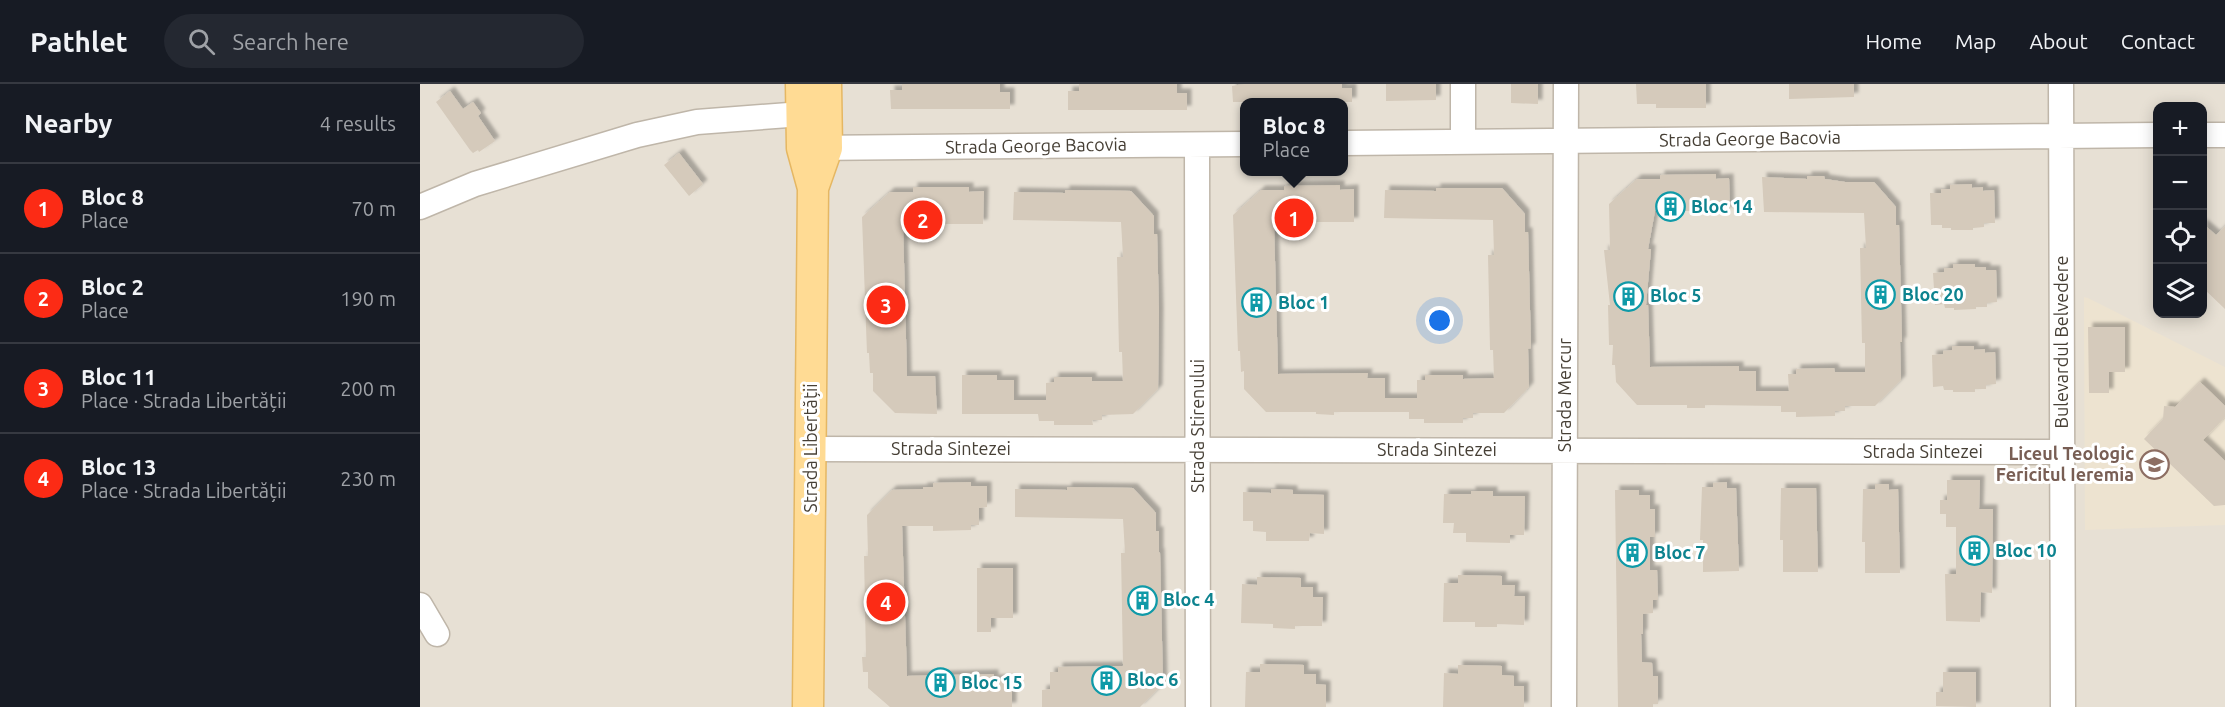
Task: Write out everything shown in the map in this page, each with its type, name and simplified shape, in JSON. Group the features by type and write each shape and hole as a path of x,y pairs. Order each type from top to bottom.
{"main road":[{"name":"Strada Libertății","path":"801,84 802,114 814,148"},
{"name":"Strada Libertății","path":"808,707 814,148 826,84"}],"street":[{"path":"1463,84 1463,142"},
{"name":"Strada Mercur","path":"1564,707 1566,84"},
{"name":"Bulevardul Belvedere","path":"2061,84 2063,707"},
{"path":"420,207 475,184 637,135 697,122 802,114"},
{"name":"Strada George Bacovia","path":"1348,143 2153,135"},
{"path":"2207,135 2225,135"},
{"name":"Strada George Bacovia","path":"814,148 1240,144"},
{"name":"Strada Stirenului","path":"1197,145 1198,707"},
{"name":"Strada Sintezei","path":"811,449 2062,452"},
{"path":"420,605 437,634"}],"shaded area":[{"path":"420,84 2225,84 2225,707 420,707"},
{"name":"Liceul Teologic Fericitul Ieremia","path":"2084,297 2225,367 2225,525 2085,530"}],"building":[{"path":"902,84 1000,84 1000,92 1010,92 1010,109 891,109 890,90 902,90"},
{"path":"1079,84 1177,84 1177,93 1187,93 1187,110 1068,110 1068,91 1079,91"},
{"path":"1342,84 1342,88 1352,88 1352,102 1348,102 1348,98 1240,98 1240,102 1233,102 1232,86"},
{"path":"1386,84 1436,84 1436,100 1386,101"},
{"path":"1511,84 1538,84 1538,104 1511,103"},
{"path":"1636,84 1706,84 1706,108 1656,108 1656,104 1637,104"},
{"path":"1789,84 1854,84 1854,97 1789,99"},
{"path":"450,91 463,109 473,102 481,113 478,116 495,141 479,152 478,150 473,153 470,150 436,102"},
{"path":"679,153 703,184 689,196 664,165"},
{"path":"1716,174 1716,179 1729,178 1730,211 1655,211 1648,249 1651,249 1646,305 1648,305 1650,367 1739,366 1739,371 1756,371 1756,391 1789,391 1788,374 1796,374 1796,369 1834,368 1835,372 1865,372 1865,343 1862,343 1860,248 1866,248 1864,213 1764,212 1762,177 1807,179 1807,176 1824,176 1825,179 1845,182 1874,182 1896,207 1896,225 1899,225 1902,342 1900,342 1901,380 1875,406 1845,406 1845,411 1835,411 1835,416 1796,417 1796,412 1781,412 1781,406 1705,405 1705,408 1687,408 1687,405 1637,405 1616,382 1615,365 1612,365 1613,345 1609,345 1608,305 1610,305 1604,250 1610,250 1609,204 1637,179 1660,179 1660,175"},
{"path":"1972,184 1972,188 1983,187 1983,191 1994,190 1995,223 1984,223 1984,227 1973,228 1973,230 1951,230 1951,228 1942,228 1942,225 1931,225 1930,193 1941,193 1941,189 1950,189 1950,185"},
{"path":"1340,185 1340,190 1354,189 1354,222 1274,222 1278,374 1368,373 1367,378 1385,378 1385,398 1417,398 1417,380 1425,380 1425,375 1463,375 1463,379 1494,378 1493,350 1490,350 1488,255 1494,255 1493,220 1384,218 1385,190 1436,191 1436,188 1502,188 1525,214 1525,232 1528,232 1531,348 1528,349 1529,387 1504,413 1473,413 1473,418 1463,418 1463,423 1424,423 1424,419 1409,419 1409,412 1334,412 1334,415 1316,414 1316,412 1266,412 1244,389 1244,371 1241,372 1240,351 1238,351 1233,215 1261,190 1284,190 1284,186"},
{"path":"913,187 969,187 969,192 984,191 983,224 903,224 907,376 935,376 937,414 895,413 873,391 873,373 870,373 869,353 867,353 862,217 890,192 913,192"},
{"path":"1065,190 1131,191 1154,216 1154,234 1157,234 1159,312 1158,389 1133,414 1102,415 1102,420 1092,420 1093,425 1054,425 1054,421 1039,421 1038,414 962,414 962,375 997,375 997,380 1014,380 1014,400 1046,400 1046,383 1054,382 1054,377 1092,377 1092,381 1123,381 1122,352 1119,352 1117,257 1123,257 1121,222 1013,220 1014,192 1065,193"},
{"path":"2225,226 2225,309 2207,292 2207,227 2216,235"},
{"path":"1953,264 1975,264 1975,267 1996,270 1997,302 1987,303 1987,307 1976,307 1976,309 1954,310 1954,308 1945,308 1944,304 1935,305 1933,273 1944,272 1944,268 1953,268"},
{"path":"2088,327 2125,327 2125,372 2109,372 2109,393 2089,393"},
{"path":"1952,346 1974,346 1974,350 1985,349 1985,353 1995,352 1996,384 1986,385 1986,389 1975,389 1975,392 1953,392 1953,390 1944,390 1943,386 1933,387 1932,355 1952,350"},
{"path":"2200,382 2225,406 2225,417 2203,440 2225,461 2225,505 2214,506 2144,439 2163,419 2164,406 2175,407"},
{"name":"Bloc 10","path":"1947,480 1980,480 1979,509 1993,509 1992,593 1981,592 1980,622 1946,621 1945,574 1956,574 1956,527 1946,527 1946,514 1940,514 1940,500 1947,500"},
{"path":"971,482 971,486 987,486 987,507 979,508 979,525 971,525 971,530 933,531 933,526 902,526 907,676 994,674 994,679 1012,679 1012,707 890,707 868,688 868,672 863,672 862,657 866,657 864,556 868,556 867,515 892,490 923,489 923,487 933,487 933,483"},
{"path":"1727,482 1727,488 1736,488 1739,571 1703,572 1703,540 1700,540 1702,487 1713,487 1713,483"},
{"path":"1875,484 1889,484 1889,490 1898,489 1900,573 1865,573 1865,542 1862,542 1863,489 1875,489"},
{"path":"1067,487 1133,488 1156,513 1160,553 1163,684 1140,707 1042,707 1042,690 1050,689 1050,672 1058,672 1058,667 1123,666 1121,553 1125,553 1123,519 1015,517 1015,489 1067,490"},
{"path":"1781,488 1816,488 1818,572 1783,572 1783,540 1780,540"},
{"path":"1271,489 1293,490 1293,494 1324,495 1324,534 1310,533 1309,541 1266,541 1266,532 1253,531 1253,521 1243,521 1243,492 1271,493"},
{"name":"Bloc 7","path":"1615,490 1639,490 1639,495 1650,495 1650,509 1655,509 1655,537 1650,537 1650,570 1657,570 1658,600 1653,600 1653,613 1643,614 1643,634 1641,634 1642,662 1652,663 1653,676 1658,676 1658,704 1653,704 1653,707 1618,707"},
{"path":"1471,491 1493,491 1493,496 1525,496 1524,535 1510,535 1510,543 1466,542 1466,533 1453,533 1454,523 1443,523 1444,494 1471,494"},
{"path":"977,568 1013,568 1013,618 991,618 991,632 977,632"},
{"path":"1458,575 1502,576 1502,585 1515,585 1514,596 1525,596 1524,625 1497,624 1497,627 1475,627 1475,622 1443,622 1444,583 1458,583"},
{"name":"Bloc 4","path":"1257,577 1301,578 1301,587 1313,587 1313,597 1323,597 1322,626 1295,626 1295,629 1273,628 1273,624 1241,623 1242,584 1257,585"},
{"path":"1260,664 1304,665 1304,674 1316,674 1316,684 1326,685 1326,707 1245,707 1246,672 1260,672"},
{"path":"1458,665 1502,666 1502,675 1514,676 1514,686 1524,686 1524,707 1443,707 1444,673 1458,674"},
{"path":"1943,672 1976,672 1976,707 1936,706 1936,692 1943,692"}],"place":[{"name":"Bloc 14","path":"1670,207"},
{"name":"Bloc 8","path":"1294,218"},
{"name":"Bloc 2","path":"923,220"},
{"name":"Bloc 20","path":"1881,295"},
{"name":"Bloc 5","path":"1629,296"},
{"name":"Bloc 1","path":"1257,303"},
{"name":"Bloc 11","path":"886,305"},
{"name":"Liceul Teologic Fericitul Ieremia","path":"2155,464"},
{"name":"Bloc 10","path":"1974,551"},
{"name":"Bloc 7","path":"1633,553"},
{"name":"Bloc 4","path":"1142,600"},
{"name":"Bloc 13","path":"886,602"},
{"name":"Bloc 6","path":"1106,680"},
{"name":"Bloc 15","path":"940,683"}]}
